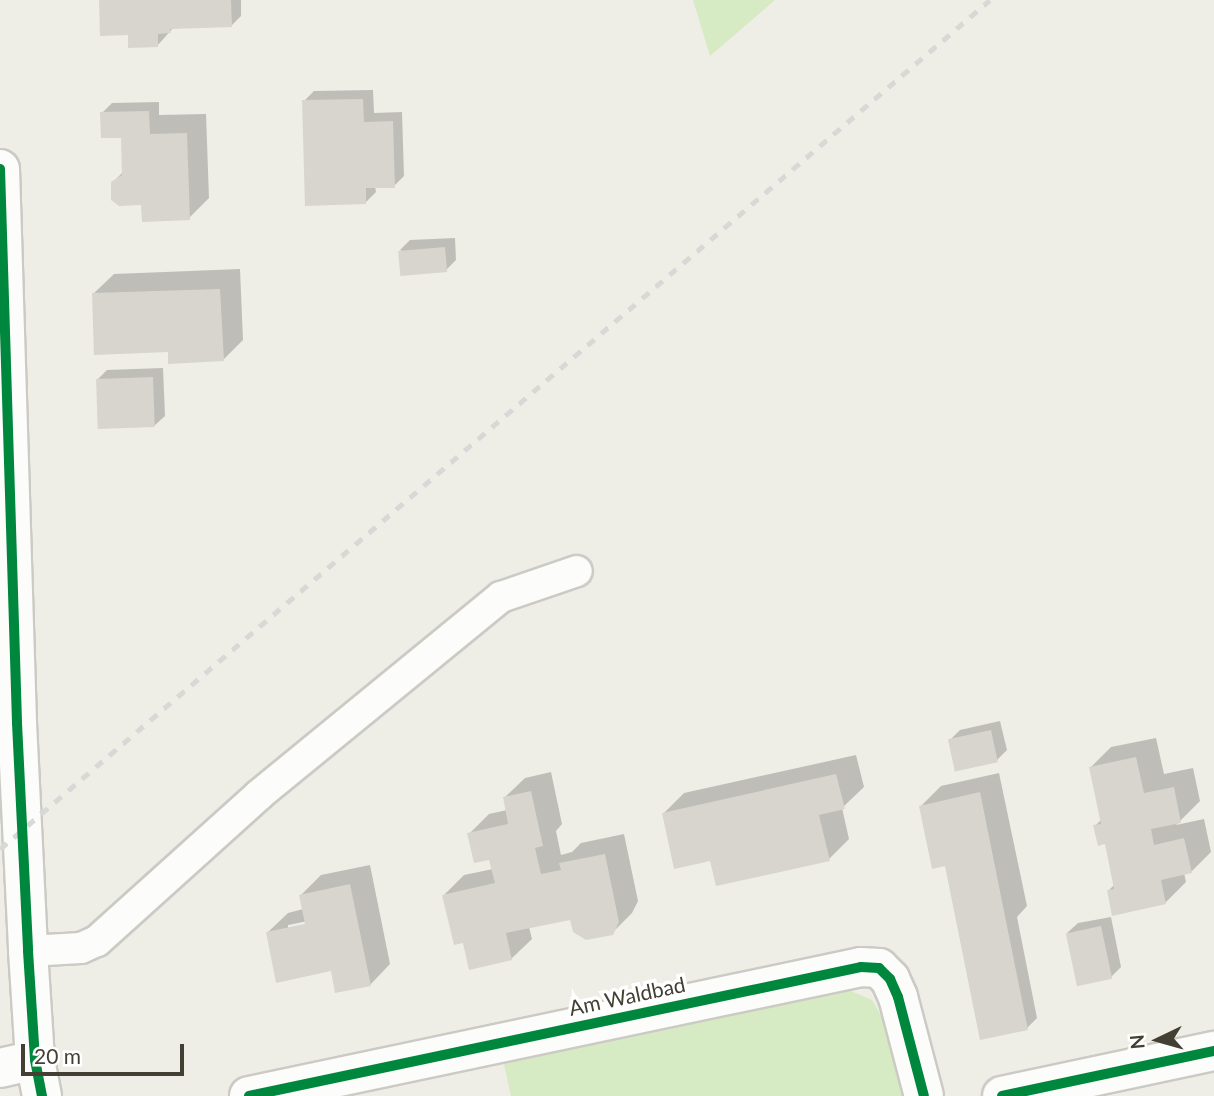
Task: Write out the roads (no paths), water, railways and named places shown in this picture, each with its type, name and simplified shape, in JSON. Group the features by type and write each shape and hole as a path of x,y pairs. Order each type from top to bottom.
{"street":[{"path":"0,169 8,724 27,951 26,1075"},
{"name":"Am Waldbad","path":"249,1096 862,967 879,968 890,979 898,997 924,1096"},
{"path":"1002,1096 1214,1051"}],"lane":[{"path":"27,951 81,948 97,941 260,794 501,597 577,571"}],"railway":[{"path":"0,849 990,0"}]}
